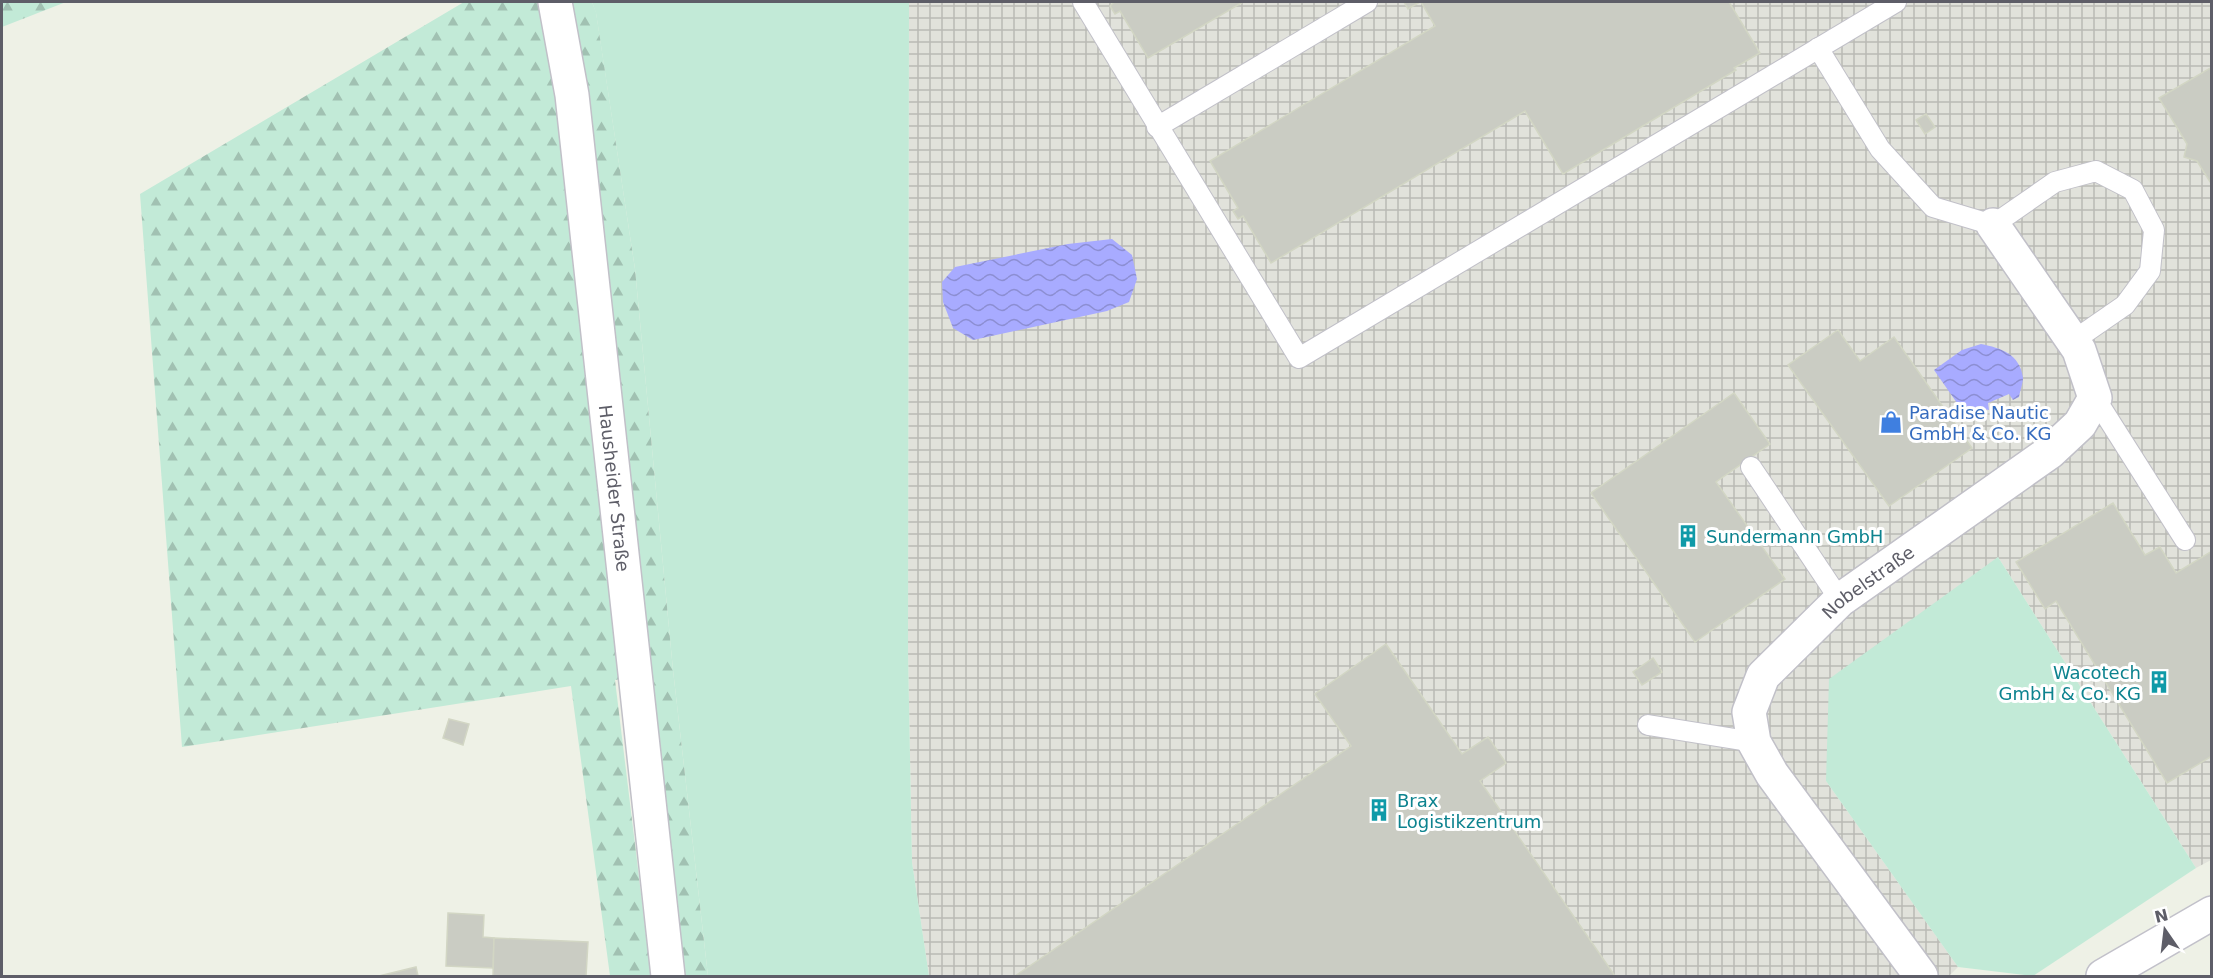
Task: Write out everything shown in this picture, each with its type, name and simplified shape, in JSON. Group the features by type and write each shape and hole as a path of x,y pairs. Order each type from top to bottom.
{"street":[{"name":"Hausheider Straße","path":"555,2 572,95 668,976"},
{"path":"1994,225 2079,350 2096,398"},
{"name":"Nobelstraße","path":"1921,976 1772,774 1754,742 1749,712 1763,676 1840,600 2050,452 2080,424 2096,398"},
{"path":"2103,976 2211,914"}],"lane":[{"path":"1083,2 1299,358 1896,2"},
{"path":"1157,127 1367,2"},
{"path":"1818,48 1881,148 1933,207 1994,225 2055,182 2096,171 2133,190 2154,230 2150,271 2125,305 2073,341"},
{"path":"2096,398 2185,540"},
{"path":"1751,467 1840,600"},
{"path":"1648,725 1754,742"}],"shaded area":[{"path":"909,2 2211,2 2211,860 2196,868 1998,557 1826,781 1958,967 1949,976 929,976 912,862 908,651"}],"green space":[{"path":"2,2 66,2 2,27"},
{"path":"464,2 592,2 596,12 635,269 673,670 708,976 684,976 646,675 615,680 651,976 610,976 571,686 182,747 140,194"},
{"path":"592,2 909,2 908,651 912,862 929,976 708,976 673,670 635,269 596,13"},
{"path":"1998,557 2196,868 2033,976 1958,967 1826,781 1829,679"}],"water":[{"path":"1112,239 1132,255 1137,279 1129,302 1107,311 973,340 953,328 943,302 942,282 955,267 1068,244"},
{"path":"1981,344 2002,350 2018,363 2023,378 2019,397 2013,400 2009,394 1988,403 1989,410 1978,408 1964,413 1934,370 1962,350"}],"building":[{"path":"1114,2 1243,2 1148,58 1120,11 1115,14 1110,6"},
{"path":"1404,2 1420,2 1408,9"},
{"path":"1421,2 1729,2 1760,53 1734,68 1736,70 1563,174 1525,111 1271,263 1243,216 1238,219 1233,211 1238,208 1210,161 1435,26"},
{"path":"2212,67 2212,185 2197,161 2184,157 2187,144 2159,98"},
{"path":"1926,114 1935,127 1925,134 1916,120"},
{"name":"Paradise Nautic GmbH & Co. KG","path":"1838,330 1860,361 1894,337 1972,448 1889,506 1788,365"},
{"name":"Sundermann GmbH","path":"1734,393 1770,444 1716,482 1785,579 1695,642 1591,493"},
{"name":"Wacotech GmbH & Co. KG","path":"2113,503 2145,555 2160,547 2176,573 2212,551 2212,756 2167,783 2056,601 2045,609 2016,562"},
{"name":"Brax Logistikzentrum","path":"1386,644 1462,754 1488,737 1506,763 1480,781 1615,976 1015,976 1351,746 1315,694"},
{"path":"1653,658 1662,672 1642,685 1633,672"},
{"path":"449,719 469,724 463,745 443,738"},
{"path":"448,913 484,915 483,937 494,938 493,968 446,966"},
{"path":"494,938 588,942 586,976 493,976"},
{"path":"416,967 418,976 379,976"}],"place":[{"name":"Paradise Nautic GmbH & Co. KG","path":"1891,422"},
{"name":"Sundermann GmbH","path":"1688,536"},
{"name":"Wacotech GmbH & Co. KG","path":"2159,682"},
{"name":"Brax Logistikzentrum","path":"1379,810"}]}
